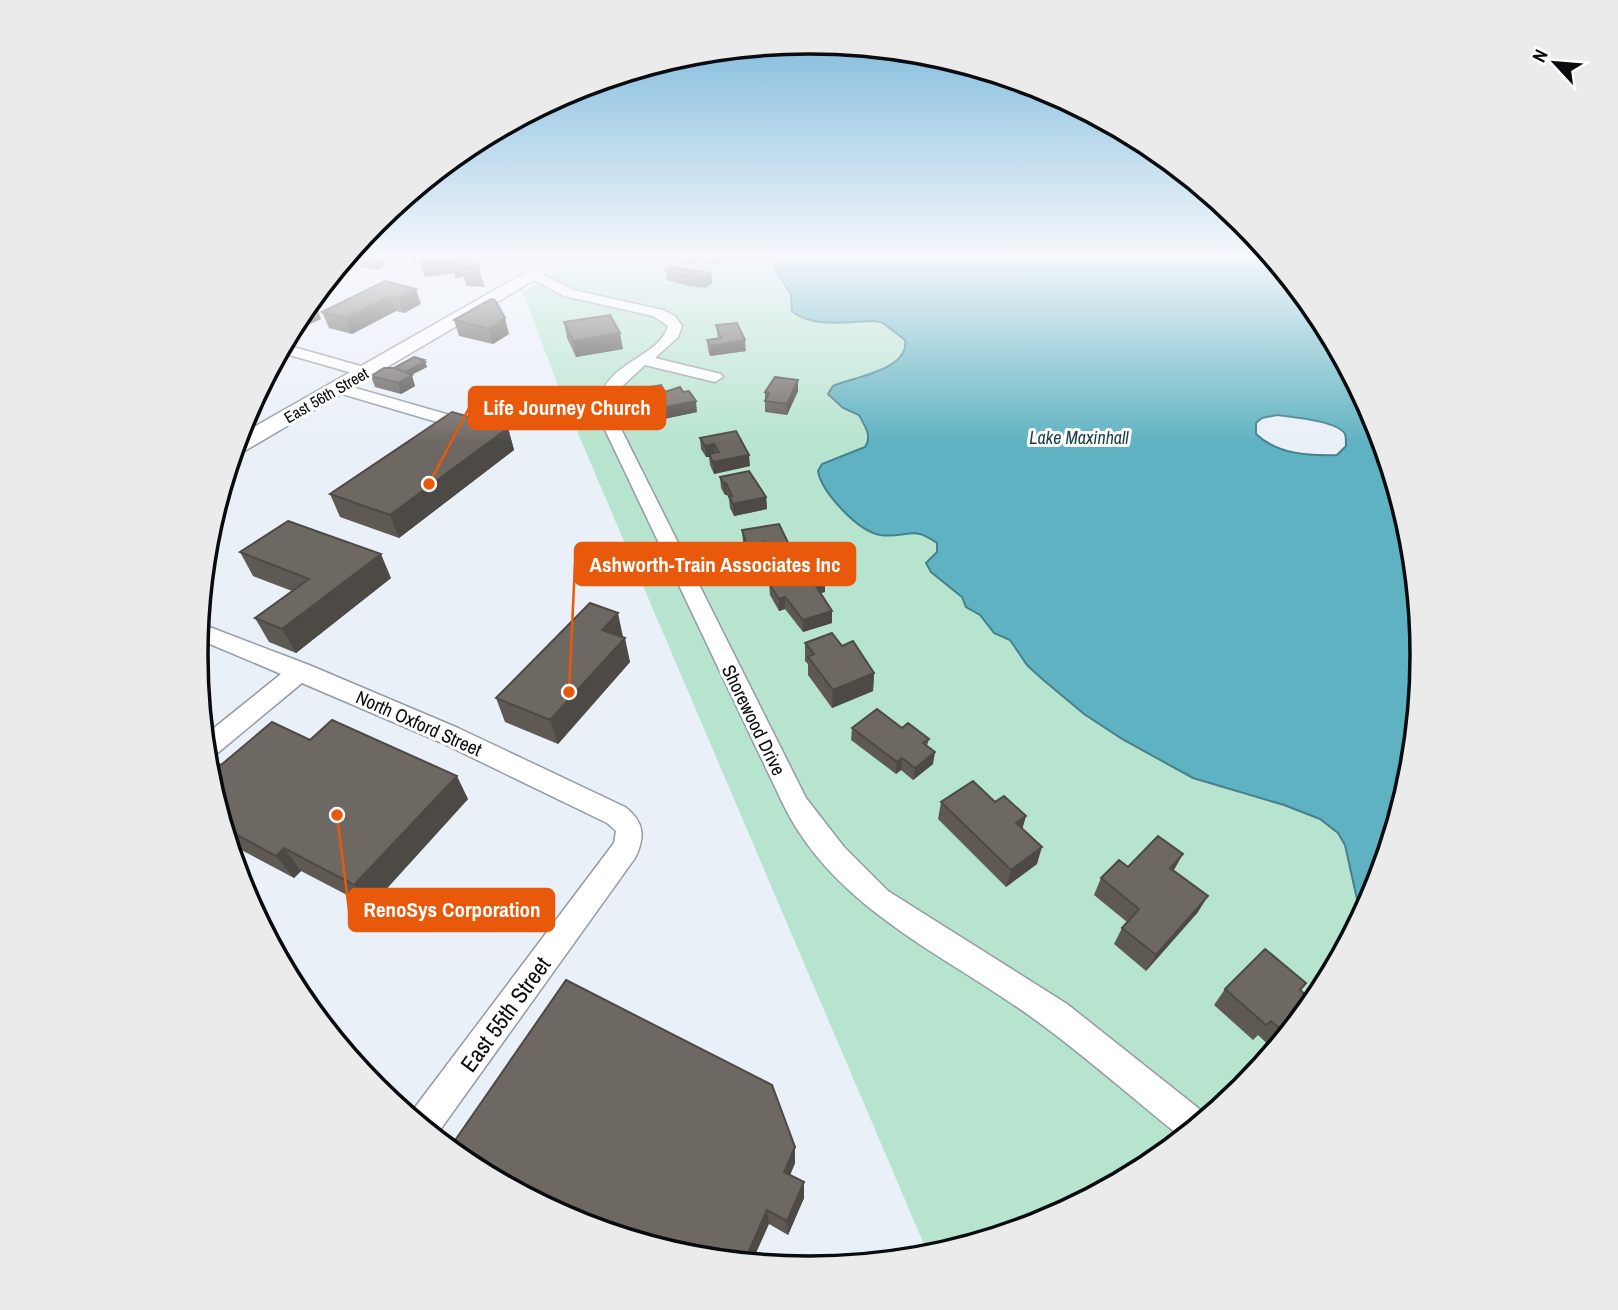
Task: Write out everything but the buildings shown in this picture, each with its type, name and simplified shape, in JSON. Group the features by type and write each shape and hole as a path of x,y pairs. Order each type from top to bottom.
{"street":[{"name":"East 56th Street","path":"249,439 456,320"},
{"name":"Shorewood Drive","path":"671,320 675,326 673,334 645,360 622,376 606,394 604,406 607,422 797,806 821,842 852,877 878,900 1056,1015 1187,1122"},
{"path":"291,351 366,372"},
{"path":"645,360 715,377"},
{"path":"338,388 447,421"},
{"name":"North Oxford Street","path":"209,634 449,734 604,809 625,821 631,831"},
{"path":"214,741 301,671"},
{"name":"East 55th Street","path":"427,1119 625,850 631,831"}],"green space":[{"path":"533,320 811,320 832,323 875,321 883,323 905,340 899,359 879,371 833,386 829,394 843,408 859,415 869,434 865,447 822,464 820,480 828,494 872,532 890,535 922,532 937,543 937,553 931,556 931,572 962,597 966,607 980,615 995,633 1010,640 1027,665 1084,714 1122,739 1193,778 1284,805 1320,819 1338,833 1345,845 1357,900 1348,921 1309,989 1286,1021 1234,1080 1175,1132 1143,1155 1075,1194 1002,1224 924,1244 562,396"}],"water":[{"name":"Lake Maxinhall","path":"811,320 1308,320 1348,389 1378,462 1405,577 1410,655 1405,733 1389,810 1378,848 1357,900 1345,845 1338,833 1320,819 1284,805 1193,778 1122,739 1084,714 1041,678 1027,665 1010,640 994,633 980,615 966,607 962,597 931,572 926,563 937,552 937,543 921,534 889,536 871,532 842,510 826,490 818,471 822,464 865,447 868,435 859,415 843,408 828,394 833,386 878,371 899,359 905,340 883,323 875,321","holes":["1277,415 1314,420 1334,426 1345,434 1346,446 1337,455 1283,450 1256,434 1256,423 1262,418"]}],"place":[{"name":"Life Journey Church","path":"429,484"},
{"name":"Ashworth-Train Associates Inc","path":"569,692"},
{"name":"RenoSys Corporation","path":"337,815"}]}
